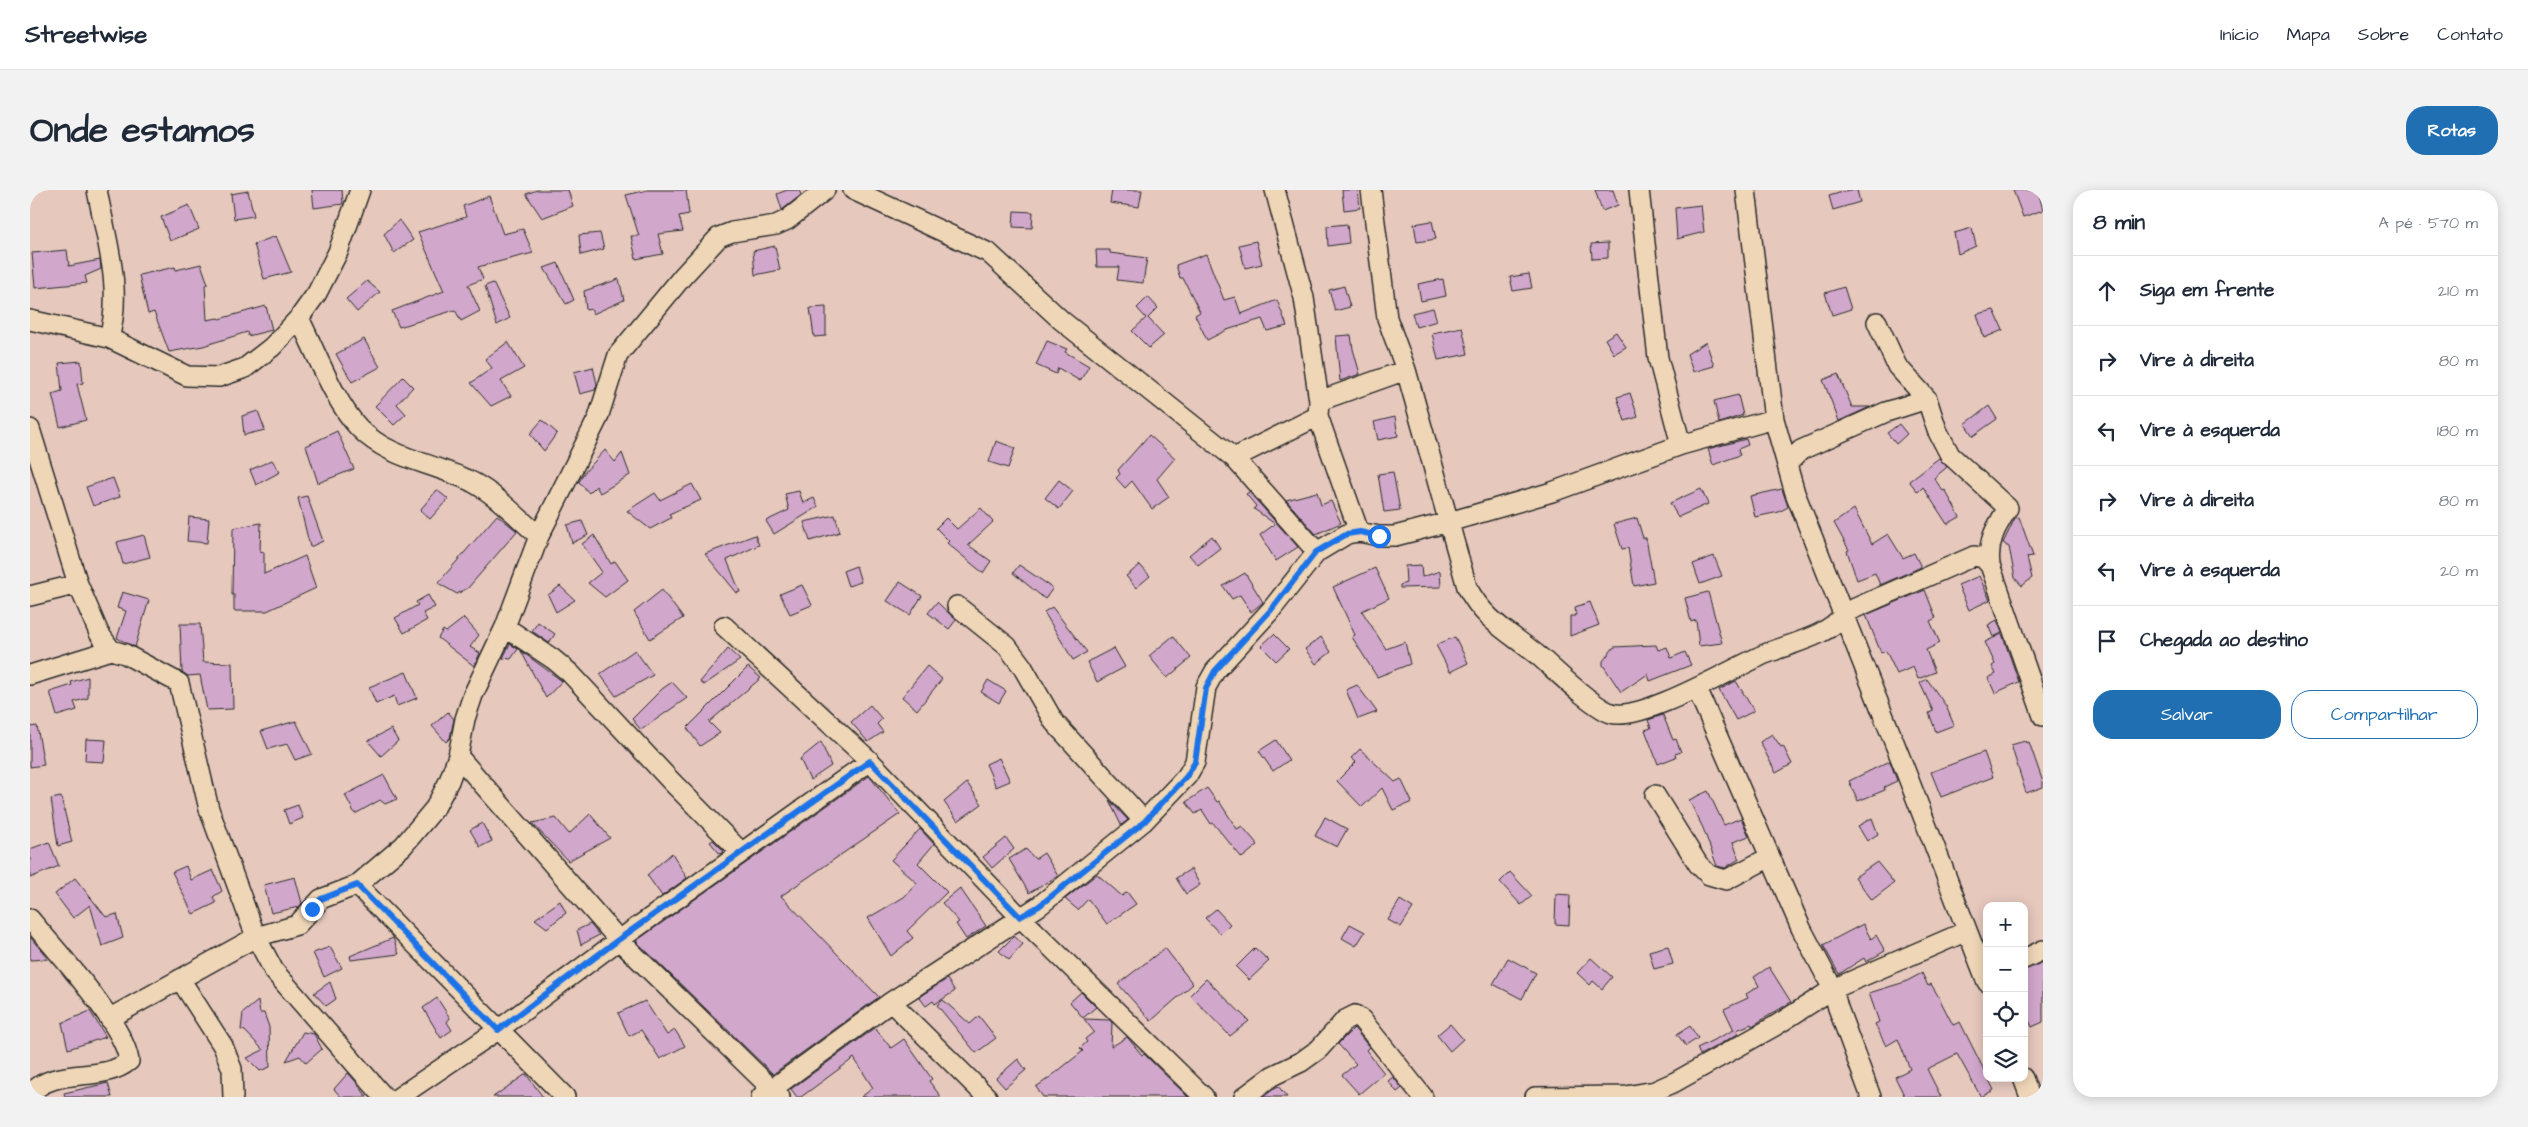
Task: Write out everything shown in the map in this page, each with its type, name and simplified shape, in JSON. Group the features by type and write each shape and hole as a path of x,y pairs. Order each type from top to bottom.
{"street":[{"path":"97,190 116,299 114,319 109,338"},
{"path":"30,320 109,338 187,376 219,377 245,368 272,348 299,318 317,293 338,252 360,190"},
{"path":"110,1018 256,937 297,925 321,899 357,885 403,846 434,808 449,781 458,756 464,719 473,695 505,627 538,536 598,418 618,355 683,276 719,238 732,232 776,226 787,220 825,190"},
{"path":"853,190 989,253 1061,320 1234,458 1316,552"},
{"path":"1275,190 1304,298 1318,409 1360,532"},
{"path":"1370,190 1387,318 1406,370 1467,587 1476,605 1490,620 1524,644 1594,702 1611,713 1626,714 1697,689 1764,654 1832,628 1844,614 1974,556 1983,558 1990,565"},
{"path":"1639,190 1658,358 1680,445"},
{"path":"1746,190 1774,419 1795,493 1983,968"},
{"path":"299,318 338,398 358,427 382,447 473,483 492,494 538,536"},
{"path":"1877,322 1896,366 1927,399 1937,430 1950,455 2008,508 1992,533 1989,547 1990,565 2043,716"},
{"path":"1234,458 1318,409 1406,370"},
{"path":"1787,464 1801,450 1886,412 1927,399"},
{"path":"458,756 618,940 771,1094 891,1002 1039,906 1144,822 1187,776 1195,762 1206,688 1215,671 1271,610 1316,552 1347,534 1360,532 1379,536 1395,536 1449,522 1552,492 1680,445 1774,419"},
{"path":"30,429 78,584 100,633 112,650"},
{"path":"30,596 78,584"},
{"path":"958,606 1007,646 1022,666 1054,722 1144,822"},
{"path":"724,626 870,761 1020,917 1204,1097"},
{"path":"505,627 554,659 570,673 670,780 741,852"},
{"path":"30,675 112,650 125,654 179,683 210,809 256,937 274,971 384,1097"},
{"path":"1697,689 1801,928 1833,989 1838,1008 1871,1097"},
{"path":"399,1097 498,1030 618,940 870,761"},
{"path":"1655,795 1698,864 1709,875 1726,880 1770,857"},
{"path":"357,885 565,1097"},
{"path":"30,919 110,1018 127,1049 129,1061 120,1068 50,1079 37,1086 30,1094"},
{"path":"1534,1097 1626,1096 1655,1091 1675,1082 1775,1026 1833,989 1967,931"},
{"path":"2028,957 2043,950"},
{"path":"180,979 223,1046 232,1069 233,1097"},
{"path":"891,1002 987,1097"},
{"path":"1244,1097 1272,1076 1301,1062 1319,1049 1345,1020 1355,1015 1362,1020 1423,1097"},
{"path":"2024,1082 2030,1097"}],"building":[{"path":"312,190 342,190 343,204 314,208"},
{"path":"537,190 568,190 573,206 542,218 526,194"},
{"path":"648,190 686,190 689,214 679,216 683,231 658,234 663,254 636,259 631,236 639,236 626,195"},
{"path":"787,190 799,190 801,195 782,210 777,194"},
{"path":"1112,190 1142,190 1139,207 1110,203"},
{"path":"1342,190 1358,190 1360,208 1344,210"},
{"path":"1595,190 1613,190 1618,205 1602,211"},
{"path":"1849,190 1857,190 1860,202 1833,210 1829,196"},
{"path":"2013,190 2038,190 2043,210 2023,217"},
{"path":"248,191 254,216 234,219 231,194"},
{"path":"489,196 503,234 523,229 533,253 478,267 483,279 468,285 480,311 461,321 455,310 399,327 392,311 444,291 418,232 466,217 463,206"},
{"path":"189,205 199,229 170,241 161,217"},
{"path":"1701,205 1704,232 1677,239 1675,208"},
{"path":"1014,211 1033,212 1032,228 1013,227"},
{"path":"399,220 413,240 394,253 384,234"},
{"path":"1432,221 1436,239 1417,242 1414,224"},
{"path":"1347,224 1349,243 1328,246 1327,226"},
{"path":"1972,228 1976,246 1958,254 1954,233"},
{"path":"600,233 604,249 581,255 579,235"},
{"path":"276,236 291,272 264,279 254,244"},
{"path":"1256,241 1262,264 1245,268 1239,245"},
{"path":"1608,243 1608,258 1592,259 1591,244"},
{"path":"775,246 780,270 755,275 753,251"},
{"path":"67,250 69,266 100,260 101,269 85,276 87,283 35,288 32,253"},
{"path":"1096,250 1110,250 1110,253 1147,258 1143,283 1117,280 1119,267 1097,267"},
{"path":"1206,254 1224,300 1235,297 1241,314 1277,300 1287,326 1267,331 1262,319 1227,330 1207,340 1195,315 1200,312 1183,278 1180,278 1176,265"},
{"path":"558,263 574,300 566,304 544,268"},
{"path":"201,264 208,284 205,285 207,320 219,319 266,306 272,330 248,336 247,332 203,346 169,352 154,312 148,314 139,275 175,267 176,270"},
{"path":"1529,274 1532,288 1513,291 1510,277"},
{"path":"619,279 624,300 593,314 591,309 586,310 584,291"},
{"path":"1443,279 1446,296 1421,301 1418,284"},
{"path":"367,281 380,292 357,312 346,299"},
{"path":"493,283 510,318 497,325 485,286"},
{"path":"1344,286 1350,307 1335,311 1329,290"},
{"path":"1844,287 1851,309 1832,315 1825,293"},
{"path":"1148,297 1158,308 1148,318 1164,335 1149,348 1132,331 1146,318 1137,308"},
{"path":"826,307 826,336 814,337 810,308"},
{"path":"1433,308 1437,321 1416,327 1412,313"},
{"path":"1994,310 2003,330 1984,338 1977,314"},
{"path":"1462,327 1468,354 1438,360 1432,333"},
{"path":"1616,332 1626,347 1614,354 1605,339"},
{"path":"1351,335 1360,374 1340,381 1336,336"},
{"path":"364,339 380,367 352,382 336,354"},
{"path":"1047,341 1067,349 1065,352 1089,366 1080,381 1058,368 1056,374 1036,365"},
{"path":"508,342 524,368 501,381 511,396 491,406 471,383 492,368 485,359"},
{"path":"1706,342 1714,366 1693,372 1687,354"},
{"path":"81,361 83,383 77,384 86,420 60,427 52,394 62,391 59,363"},
{"path":"593,367 597,384 595,390 580,394 574,372"},
{"path":"1838,374 1852,407 1870,407 1839,421 1823,380"},
{"path":"403,377 413,387 397,404 406,414 394,425 375,406"},
{"path":"1630,393 1638,417 1625,421 1617,397"},
{"path":"1738,395 1743,415 1719,423 1714,401"},
{"path":"1989,406 1997,419 1973,436 1965,424"},
{"path":"258,411 265,430 244,435 242,416"},
{"path":"1395,417 1398,436 1378,440 1374,422"},
{"path":"542,420 557,433 544,451 530,434"},
{"path":"1899,424 1907,434 1896,444 1887,433"},
{"path":"337,431 354,469 318,483 306,446"},
{"path":"1149,435 1175,458 1157,479 1169,497 1152,509 1132,481 1125,488 1116,478 1120,474 1118,470"},
{"path":"1746,439 1748,445 1738,449 1740,455 1713,465 1708,449"},
{"path":"996,441 1015,448 1008,468 989,462"},
{"path":"605,450 615,462 622,453 630,475 600,493 596,486 589,493 579,482 583,474"},
{"path":"1939,458 1947,467 1934,478 1943,491 1945,490 1960,517 1947,524 1923,487 1918,492 1909,481"},
{"path":"272,460 280,472 256,485 250,470"},
{"path":"1393,472 1400,510 1384,512 1378,474"},
{"path":"113,478 120,497 93,506 86,487"},
{"path":"1059,480 1073,491 1059,509 1045,498"},
{"path":"692,484 701,500 669,514 671,518 650,529 627,511 655,493 660,500"},
{"path":"1701,489 1708,504 1678,517 1670,503"},
{"path":"1782,489 1788,507 1779,512 1755,517 1750,496"},
{"path":"437,490 448,499 430,519 420,510"},
{"path":"799,491 803,503 814,498 818,507 774,534 766,521 789,510 785,494"},
{"path":"1249,492 1298,547 1276,561 1260,535 1275,524 1254,509 1256,506 1246,494"},
{"path":"1317,492 1321,505 1331,501 1341,523 1316,534 1286,500"},
{"path":"307,496 323,541 310,547 298,498"},
{"path":"981,508 993,522 968,545 991,561 983,573 947,543 949,541 936,528 946,518 957,529"},
{"path":"1854,509 1872,544 1888,534 1903,558 1914,553 1921,567 1880,585 1875,573 1857,580 1847,551 1849,550 1834,523"},
{"path":"497,515 517,531 468,588 457,594 438,583"},
{"path":"835,515 840,532 810,541 804,522"},
{"path":"189,517 209,519 207,543 187,541"},
{"path":"2019,517 2033,556 2027,557 2032,578 2022,586 2015,578 2009,547 2003,543 2015,518"},
{"path":"1637,518 1643,538 1646,538 1654,582 1634,586 1628,548 1622,549 1614,524"},
{"path":"582,521 588,535 572,543 567,525"},
{"path":"261,523 260,551 264,552 264,574 305,556 316,588 267,611 234,611 234,595 232,595 233,528"},
{"path":"144,535 150,557 123,564 117,542"},
{"path":"594,535 611,564 615,561 628,580 605,597 588,583 602,572 582,544"},
{"path":"755,535 759,545 727,560 740,592 737,593 705,554"},
{"path":"1212,536 1220,548 1198,565 1189,555"},
{"path":"1714,556 1722,576 1700,584 1693,564"},
{"path":"1019,565 1053,588 1045,599 1013,573"},
{"path":"1140,565 1150,576 1136,588 1126,576"},
{"path":"1421,565 1422,577 1440,571 1441,587 1400,588 1400,585 1406,583 1405,566"},
{"path":"856,566 861,582 848,586 843,571"},
{"path":"1375,568 1389,598 1362,611 1386,649 1405,642 1410,664 1377,677 1352,637 1355,635 1333,587"},
{"path":"1245,573 1263,602 1251,612 1240,595 1232,599 1223,586"},
{"path":"1979,576 1990,600 1969,610 1958,585"},
{"path":"900,582 922,596 910,615 887,601"},
{"path":"802,585 812,605 790,614 780,594"},
{"path":"560,586 575,600 556,612 548,595"},
{"path":"662,590 683,618 650,639 634,612"},
{"path":"1925,590 1936,618 1930,621 1940,643 1926,650 1935,672 1918,679 1913,667 1897,674 1886,651 1881,653 1866,615"},
{"path":"122,592 149,600 135,647 117,638 126,611 117,608"},
{"path":"1708,592 1722,643 1699,646 1696,620 1691,622 1685,598"},
{"path":"428,595 435,607 423,613 427,620 404,633 395,618 418,605 416,602"},
{"path":"937,602 956,620 949,629 928,613"},
{"path":"1590,602 1599,625 1570,636 1570,616 1576,616 1575,607"},
{"path":"1052,607 1087,652 1073,660 1044,612"},
{"path":"464,618 479,635 470,647 480,653 474,666 438,638 443,630 446,632"},
{"path":"1997,620 2002,633 1993,637 1988,625"},
{"path":"538,622 555,634 549,643 532,631"},
{"path":"180,624 200,624 203,662 232,663 233,709 207,710 200,675 188,676 182,672"},
{"path":"1274,634 1289,649 1276,661 1261,646"},
{"path":"2002,634 2019,682 1995,693 1988,678 1996,674 1992,666 1995,664 1985,642"},
{"path":"1173,636 1191,658 1167,678 1149,656"},
{"path":"1321,637 1331,652 1316,664 1305,649"},
{"path":"1455,637 1468,663 1450,672 1436,645"},
{"path":"510,644 518,649 511,659 503,658"},
{"path":"1656,645 1658,650 1667,647 1671,658 1685,652 1691,665 1650,681 1648,674 1621,692 1603,665 1603,661 1614,647"},
{"path":"1114,648 1125,667 1097,682 1087,662"},
{"path":"728,649 740,660 704,685 700,682"},
{"path":"635,650 653,675 616,696 600,674"},
{"path":"521,651 562,681 546,698 522,653"},
{"path":"927,666 942,679 917,710 902,697"},
{"path":"748,667 761,678 709,722 720,733 700,746 687,728"},
{"path":"406,672 417,698 397,706 394,696 376,704 369,687"},
{"path":"88,677 88,698 74,702 77,710 57,716 50,692 72,685 71,682"},
{"path":"1927,679 1946,706 1954,725 1936,732 1929,713 1933,711 1920,683"},
{"path":"988,680 1006,691 999,703 981,692"},
{"path":"1736,681 1754,711 1736,720 1719,690"},
{"path":"672,682 687,698 641,730 632,719 662,689"},
{"path":"1357,685 1377,712 1358,719 1346,690"},
{"path":"870,705 882,719 877,724 883,732 868,742 851,722"},
{"path":"448,712 454,719 450,738 446,742 432,726"},
{"path":"1663,715 1673,740 1676,739 1681,752 1675,754 1676,757 1658,764 1645,730 1651,728 1648,720"},
{"path":"296,721 312,754 295,760 287,744 268,749 261,731"},
{"path":"37,726 44,765 30,767 30,727"},
{"path":"391,729 398,741 381,756 368,741"},
{"path":"1772,734 1781,747 1783,746 1792,764 1776,773 1760,742"},
{"path":"86,739 106,740 104,762 85,761"},
{"path":"1276,740 1289,760 1273,771 1259,751"},
{"path":"2025,741 2026,743 2029,742 2043,782 2043,787 2026,793 2011,745"},
{"path":"821,742 831,766 810,780 800,759"},
{"path":"1360,749 1395,782 1401,779 1412,802 1393,810 1382,788 1362,807 1337,781 1356,762 1351,758"},
{"path":"1984,752 1993,777 1941,797 1931,772"},
{"path":"999,758 1010,781 996,787 986,764"},
{"path":"1890,761 1897,781 1884,787 1885,790 1858,801 1849,781"},
{"path":"384,775 397,799 385,804 380,800 355,814 345,795"},
{"path":"869,776 900,814 781,896 879,997 773,1074 636,941"},
{"path":"967,783 982,804 958,821 944,802"},
{"path":"1207,788 1217,802 1219,801 1237,829 1242,826 1258,845 1242,858 1213,823 1211,824 1202,810 1195,814 1186,802"},
{"path":"1708,791 1724,825 1741,818 1749,836 1733,842 1739,859 1725,868 1717,866 1703,828 1689,800"},
{"path":"61,797 72,842 58,846 51,799"},
{"path":"1109,800 1128,820 1121,825"},
{"path":"298,805 303,818 289,824 284,810"},
{"path":"590,814 610,838 568,861 532,823 556,818 569,834"},
{"path":"1325,817 1347,829 1337,847 1315,836"},
{"path":"1872,818 1878,834 1867,841 1858,826"},
{"path":"482,823 492,841 480,847 470,830"},
{"path":"920,829 934,844 918,863 947,892 907,931 913,938 891,956 868,918 904,897 917,883 891,860"},
{"path":"1006,838 1014,849 992,868 983,857"},
{"path":"713,840 724,851 720,854 710,842"},
{"path":"49,842 59,866 30,878 30,849"},
{"path":"1026,849 1035,859 1044,853 1058,876 1029,893 1009,859"},
{"path":"672,853 687,878 662,896 647,875"},
{"path":"1877,862 1894,883 1872,900 1855,877"},
{"path":"186,866 191,880 213,870 222,891 213,897 216,903 193,914 172,872"},
{"path":"1191,869 1200,885 1186,894 1176,878"},
{"path":"1510,872 1532,896 1521,905 1500,882"},
{"path":"1097,874 1122,896 1127,892 1136,904 1107,924 1088,899 1078,910 1065,899"},
{"path":"295,877 302,903 299,907 271,913 264,885"},
{"path":"75,878 106,917 117,914 123,938 102,946 90,905 73,918 55,894"},
{"path":"960,888 986,926 966,939 956,924 959,922 942,903"},
{"path":"1556,894 1570,895 1569,925 1555,924"},
{"path":"1400,900 1413,908 1401,927 1388,920"},
{"path":"560,901 566,913 547,928 535,919"},
{"path":"1216,909 1230,924 1220,934 1205,918"},
{"path":"590,924 599,935 581,945 577,930"},
{"path":"1350,924 1365,932 1356,946 1342,938"},
{"path":"1863,924 1871,939 1876,935 1885,951 1866,962 1864,958 1839,974 1823,945"},
{"path":"1014,936 1023,944 1009,960 999,951"},
{"path":"30,937 46,956 48,959 30,960"},
{"path":"393,938 399,954 351,960 350,956"},
{"path":"1668,946 1673,964 1654,969 1649,951"},
{"path":"330,947 342,968 324,977 313,953"},
{"path":"1165,948 1193,984 1151,1021 1118,984"},
{"path":"1255,948 1269,961 1249,980 1236,967"},
{"path":"1508,958 1536,973 1522,999 1493,984"},
{"path":"1591,958 1612,977 1602,989 1593,981 1590,985 1577,973"},
{"path":"2043,962 2043,1022 2032,1027 2028,1018 2028,968"},
{"path":"1769,967 1791,1002 1752,1026 1751,1024 1737,1030 1738,1034 1700,1055 1697,1048 1734,1030 1724,1009 1748,998 1746,994 1759,986 1754,977"},
{"path":"1922,973 1928,986 1931,984 1937,994 1953,1025 1960,1022 1983,1068 1983,1082 1990,1082 1994,1090 1981,1097 1957,1054 1927,1069 1941,1097 1905,1097 1895,1077 1910,1069 1898,1039 1886,1046 1875,1024 1879,1022 1869,993 1905,982"},
{"path":"947,979 955,991 935,1004 933,1001 926,1006 919,997"},
{"path":"1206,979 1249,1021 1230,1036 1190,995"},
{"path":"330,982 336,999 326,1006 314,993"},
{"path":"1081,992 1096,1007 1083,1018 1070,1002"},
{"path":"437,998 450,1018 447,1022 452,1030 441,1038 423,1008"},
{"path":"943,1000 970,1024 979,1016 996,1038 976,1053 937,1005"},
{"path":"258,1001 260,1013 264,1013 269,1027 270,1067 260,1071 247,1058 263,1050 245,1031 241,1030 243,1013"},
{"path":"645,1001 667,1035 675,1030 685,1046 660,1059 641,1030 629,1036 618,1013"},
{"path":"90,1011 106,1037 68,1049 62,1023"},
{"path":"1084,1019 1110,1020 1112,1023 1111,1047 1127,1037 1142,1055 1144,1054 1188,1097 1043,1097 1036,1087 1083,1051 1080,1048 1087,1042 1085,1039 1094,1032"},
{"path":"1450,1024 1463,1039 1450,1051 1437,1035"},
{"path":"1690,1026 1698,1038 1686,1046 1677,1034"},
{"path":"875,1028 891,1048 904,1039 932,1079 929,1081 941,1097 861,1097 873,1088 854,1058 801,1097 797,1097 791,1089"},
{"path":"1354,1028 1369,1047 1366,1050 1384,1073 1359,1094 1342,1075 1356,1064 1338,1044"},
{"path":"303,1032 314,1034 322,1049 306,1063 300,1056 286,1061"},
{"path":"1018,1059 1026,1070 1005,1088 996,1078"},
{"path":"348,1073 367,1097 341,1097 334,1089"},
{"path":"526,1074 543,1097 493,1097"},
{"path":"1393,1077 1402,1088 1397,1092 1388,1081"},
{"path":"108,1083 112,1097 65,1097 64,1093"},
{"path":"1278,1086 1287,1097 1263,1097"}],"route":[{"path":"312,909 321,899 357,885 498,1030 618,940 870,761 1020,917 1029,914 1144,822 1187,776 1195,762 1199,746 1206,688 1215,671 1271,610 1316,552 1347,534 1360,532 1379,536"}]}
